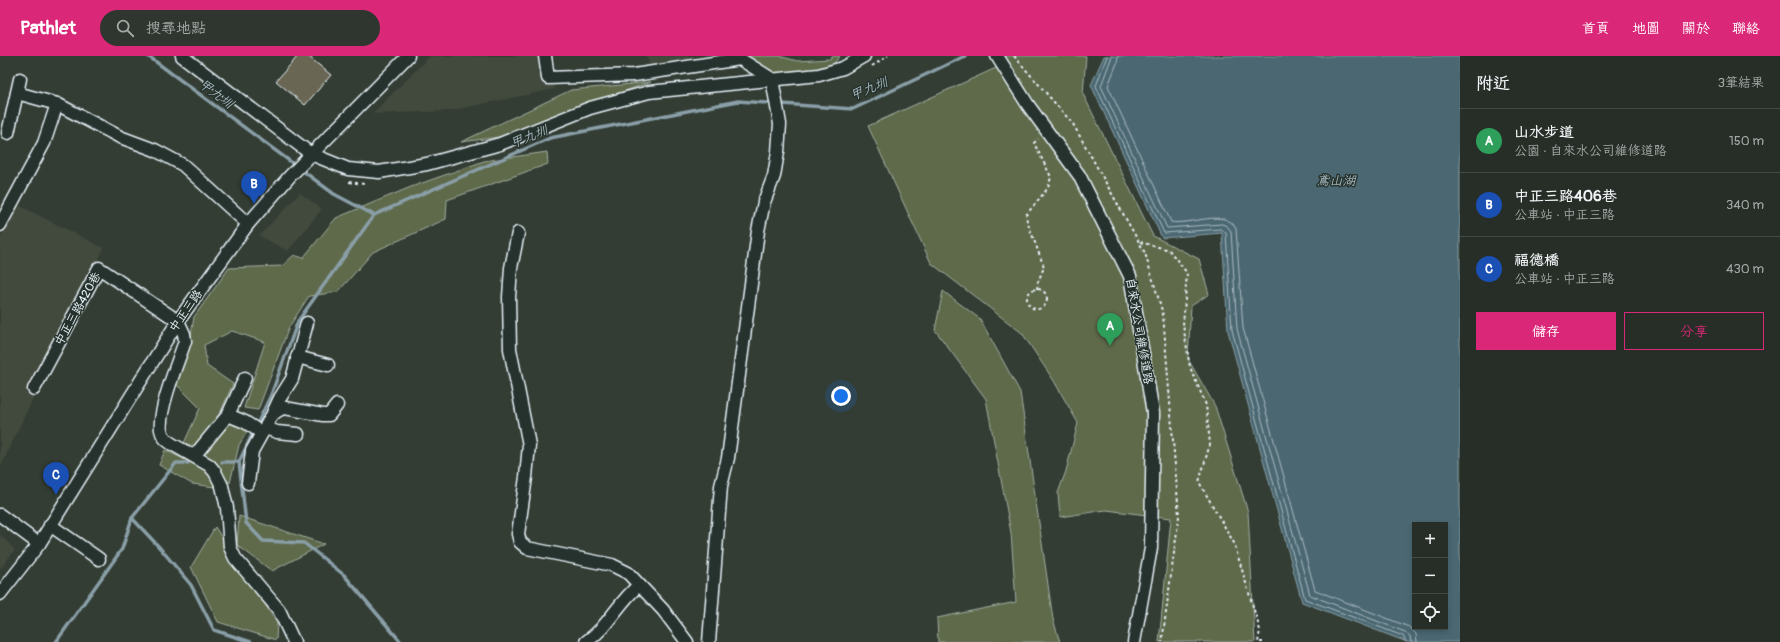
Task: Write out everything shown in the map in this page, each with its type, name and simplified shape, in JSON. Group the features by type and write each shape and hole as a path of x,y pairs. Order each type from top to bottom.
{"street":[{"path":"182,56 309,156 348,169 379,172 427,164 500,144 590,108 649,92 819,75 843,68 864,56"},
{"name":"中正三路","path":"0,594 39,544 178,321 248,224 309,156 408,56"},
{"path":"545,56 548,78 634,75 740,59 772,79"},
{"name":"自來水公司維修道路","path":"997,56 1028,105 1079,175 1130,276 1153,413 1151,548 1134,642"},
{"path":"8,133 20,79"},
{"path":"709,642 721,486 728,458 758,231 764,202 774,176 778,152 780,124 773,93 772,79"},
{"path":"17,93 57,104 120,137 155,150 183,165 248,224"},
{"path":"0,225 44,143 57,104"},
{"path":"518,233 511,268 509,297 510,349 529,445 518,534 520,542 527,548 612,564 628,573 638,586 663,610 687,642"},
{"name":"中正三路420巷","path":"34,389 99,268 178,321"},
{"path":"178,321 184,334 184,341 169,388 161,421 161,431 167,440 172,444 209,465 215,472 222,486 227,508 230,547 236,558 279,610 294,642"},
{"path":"273,413 280,398 292,379 307,323"},
{"path":"297,357 328,365"},
{"path":"194,456 228,415 244,378"},
{"path":"248,483 252,451 259,429 273,413 279,409 285,408 330,415 337,405"},
{"path":"228,415 259,429 298,434"},
{"path":"0,515 39,544"},
{"path":"50,525 99,559"},
{"path":"586,642 597,635 611,620 638,586"}],"path":[{"path":"867,69 888,56"},
{"path":"1037,289 1044,267 1026,215 1048,188 1051,177 1034,142 1047,131"},
{"path":"344,182 362,184 369,183"},
{"path":"1139,242 1169,250 1187,273 1183,325 1190,367 1206,405 1210,444 1199,482 1234,543 1260,630 1259,642 1264,642"},
{"path":"1037,289 1043,292 1046,298 1045,304 1037,309 1029,305 1027,299 1031,291 1037,289"}],"shaded area":[{"path":"430,56 553,56 555,89 449,111 372,114"},
{"path":"647,56 696,56 651,76"},
{"path":"300,193 322,209 288,251 259,236"},
{"path":"18,205 104,248 0,468 0,239"},
{"path":"0,534 15,550 0,569"}],"green space":[{"path":"743,56 779,56 797,61 830,59 832,56 840,56 829,69 773,75"},
{"path":"1003,56 1086,56 1083,94 1153,236 1199,259 1209,294 1191,306 1188,359 1215,406 1248,512 1255,642 1159,642 1171,518 1106,510 1060,517 1058,493 1066,471 1078,423 1054,381 1022,333 931,263 868,126 1007,63"},
{"path":"651,82 557,114 499,137 461,142 571,90"},
{"path":"547,152 548,164 447,200 446,219 373,252 338,292 309,296 289,327 258,410 244,408 265,342 232,331 204,345 207,366 233,384 221,411 197,447 184,443 200,408 176,384 188,352 194,317 229,268 282,266 294,255 303,258 336,218 411,187 484,161"},
{"path":"943,291 980,319 1020,392 1053,619 1060,642 938,642 937,618 1016,602 1011,533 986,399 935,330"},
{"path":"230,422 249,428 239,445 230,483 202,454"},
{"path":"165,450 208,471 215,487 192,484 159,465"},
{"path":"239,516 324,544 272,571 237,545"},
{"path":"215,527 277,623 276,640 218,622 191,567"}],"water":[{"name":"鳶山湖","path":"1104,56 1460,56 1460,642 1407,642 1302,602 1228,331 1222,233 1162,238 1091,85"}],"building":[{"path":"298,56 308,56 331,75 305,105 276,81"}],"waterway":[{"name":"甲九圳","path":"148,56 334,194 374,215 550,138 738,101 853,109 965,56"},
{"path":"374,215 298,321 271,395 239,462 246,523 263,541 304,543 344,575 401,642"},
{"path":"222,462 239,462"},
{"path":"56,642 122,549 132,518 176,463 188,463"},
{"path":"132,518 191,585 214,630 251,642"}],"place":[{"name":"中正三路406巷","path":"254,204"},
{"name":"山水步道","path":"1110,346"},
{"name":"福德橋","path":"56,495"}]}
